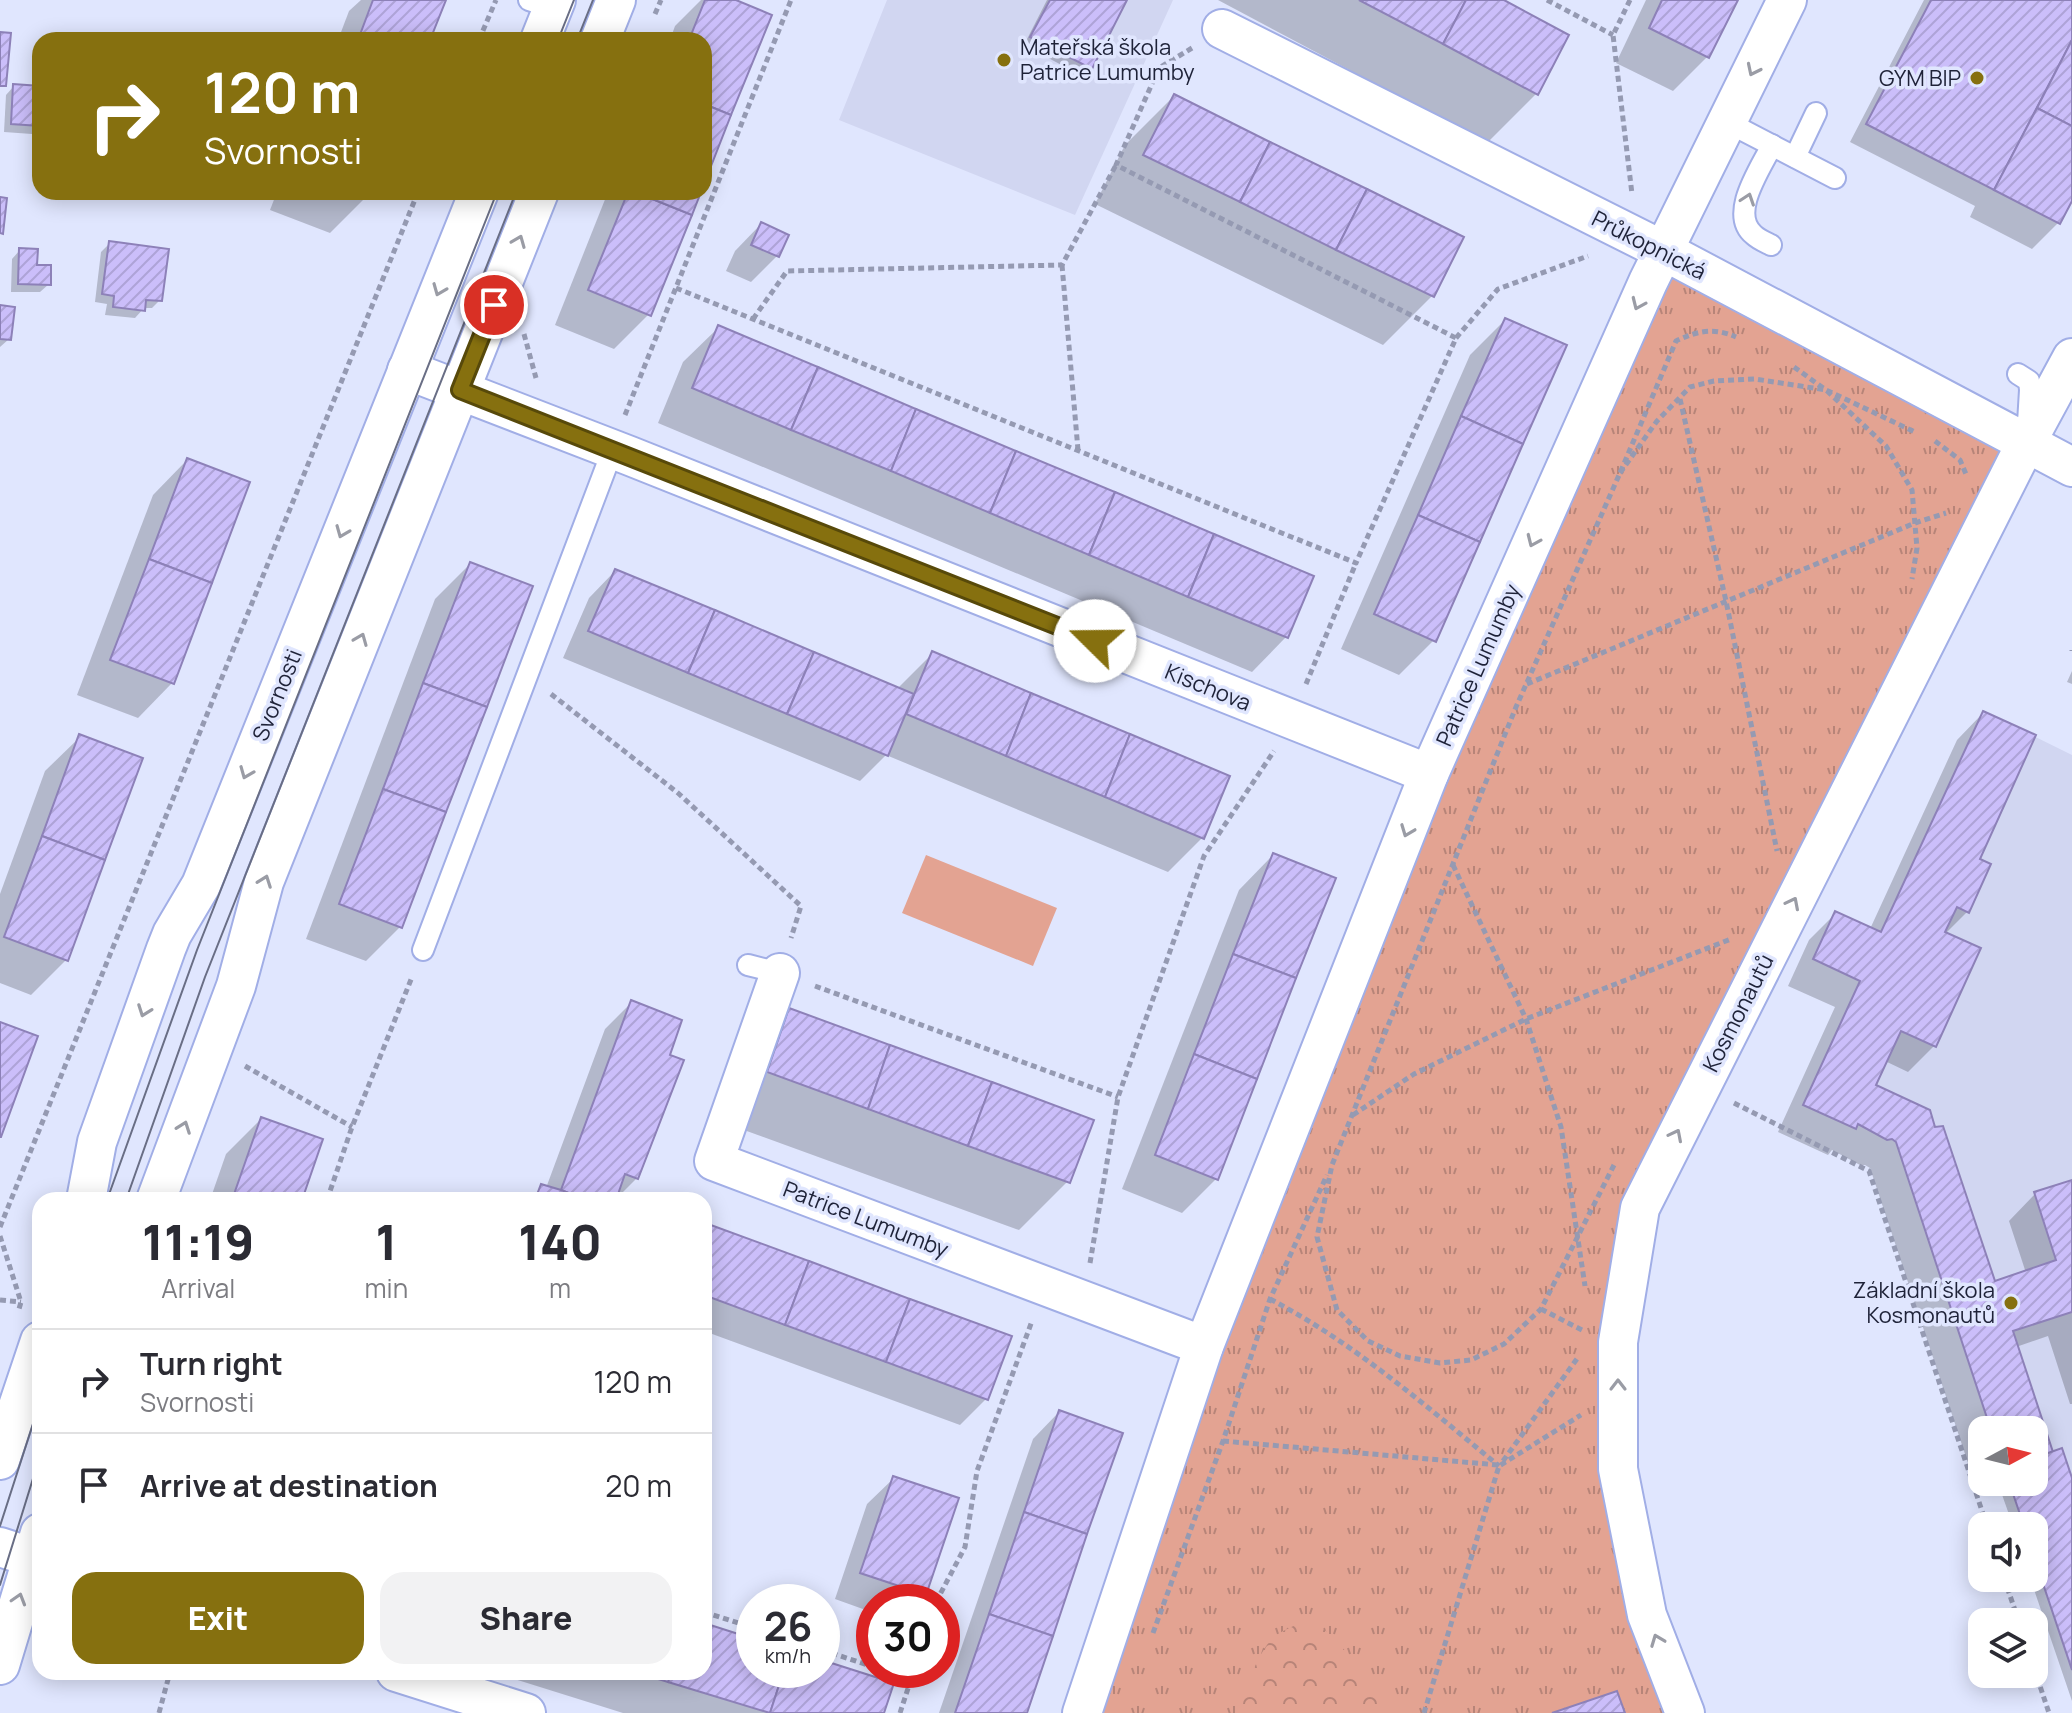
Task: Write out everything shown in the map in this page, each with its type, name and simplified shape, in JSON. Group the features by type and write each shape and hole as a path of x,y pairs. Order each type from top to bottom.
{"street":[{"path":"603,32 616,0"},
{"name":"Patrice Lumumby","path":"1082,1713 1204,1346 1429,774 1648,282 1651,245 1727,122 1787,0"},
{"name":"Průkopnická","path":"1222,29 1651,245 2072,467"},
{"name":"Svornosti","path":"88,1192 97,1142 166,949 201,885 476,200"},
{"path":"159,1192 236,986 264,882 536,200"},
{"name":"Kosmonautů","path":"1685,1713 1647,1615 1618,1469 1618,1342 1640,1208 2026,443 2072,358"},
{"name":"Kischova","path":"407,370 460,390 618,436 1298,708 1429,774"},
{"name":"Patrice Lumumby","path":"764,969 714,1161 1204,1346"},
{"path":"0,1460 29,1328"},
{"path":"0,1665 28,1549"},
{"path":"421,1680 526,1713"}],"lane":[{"path":"1795,157 1816,113"},
{"path":"1727,122 1835,178"},
{"path":"1771,245 1753,235 1743,215 1744,202 1772,145"},
{"path":"2018,374 2029,381 2026,443"},
{"path":"423,950 618,436"}],"path":[{"path":"482,32 496,0"},
{"path":"712,198 791,0"},
{"path":"1547,0 1613,35"},
{"path":"1084,1301 1118,1097 1204,856 1298,708 1356,563 1456,338 1498,289 1651,245 1613,35 1630,0"},
{"path":"1078,450 1062,265 1116,165 1159,68 1222,29"},
{"path":"1116,165 1456,338"},
{"path":"0,1227 415,200"},
{"path":"618,436 711,200"},
{"path":"753,319 787,271 1062,265"},
{"path":"676,288 1356,563"},
{"path":"1150,1641 1223,1441 1270,1299 1332,1165 1527,684 1676,341 1697,331 1726,332 1738,337"},
{"path":"524,334 539,389"},
{"path":"1784,360 1826,390 1886,446 1912,490 1917,548 1908,589"},
{"path":"1620,473 1657,421 1690,387 1714,381 1755,379 1826,390 1921,435"},
{"path":"1680,398 1726,601 1777,851"},
{"path":"1934,441 1960,460 1969,480"},
{"path":"1527,684 1915,523 1953,511"},
{"path":"528,676 678,793 801,906 764,969 1118,1097"},
{"path":"1771,863 1784,837"},
{"path":"1453,865 1526,1019 1561,1127 1577,1238"},
{"path":"1351,1117 1414,1074 1526,1019 1732,938 1727,947"},
{"path":"330,1192 352,1127 423,950"},
{"path":"242,1065 352,1127"},
{"path":"1701,1087 1869,1171 1982,1512"},
{"path":"1332,1165 1317,1237 1337,1310 1368,1341 1400,1356 1440,1363 1471,1360 1504,1344 1541,1309 1615,1163"},
{"path":"0,1236 29,1328"},
{"path":"945,1584 965,1547 977,1471 1045,1286"},
{"path":"1270,1299 1306,1317 1385,1373 1499,1466"},
{"path":"0,1300 21,1302"},
{"path":"1541,1309 1594,1335"},
{"path":"1223,1441 1499,1466 1618,1392"},
{"path":"1424,1713 1499,1466"},
{"path":"712,1615 736,1622"},
{"path":"159,1713 168,1680"},
{"path":"900,1713 908,1688"},
{"path":"2041,1688 2049,1713"}],"shaded area":[{"name":"Mateřská škola Patrice Lumumby","path":"887,0 1173,0 1075,215 839,120"},
{"name":"Základní škola Kosmonautů","path":"1983,711 2072,755 2072,1670 2046,1592 2048,1512 2019,1512 2014,1496 2048,1496 2048,1416 2027,1416 1896,1142 1859,1124 1856,1129 1803,1105 1860,981 1813,959 1835,911 1881,932"}],"green space":[{"path":"1664,251 2026,443 1640,1208 1618,1469 1685,1713 1082,1713 1201,1353"},
{"path":"926,855 1057,908 1033,966 902,913"},
{"path":"1305,1621 1320,1625 1362,1668 1388,1707 1388,1713 1236,1713 1251,1674 1267,1645 1279,1634"}],"building":[{"path":"373,0 446,0 433,32 361,32"},
{"path":"705,0 736,0 772,15 731,115 712,107 712,32 692,32"},
{"path":"1050,0 1127,0 1092,69 1030,37"},
{"path":"1359,0 1466,0 1443,44"},
{"path":"1466,0 1504,0 1569,35 1538,95 1443,44"},
{"path":"1662,0 1738,0 1709,58 1649,28"},
{"path":"1931,0 2072,0 2072,40 1994,190 1866,124"},
{"path":"0,32 11,33 6,86 0,86"},
{"path":"2072,40 2072,126 2037,108"},
{"path":"13,84 32,85 32,125 11,124"},
{"path":"1174,94 1270,142 1240,202 1143,155"},
{"path":"712,107 731,115 712,164"},
{"path":"2037,108 2072,126 2072,201 2060,224 1994,190"},
{"path":"1270,142 1367,189 1336,250 1240,202"},
{"path":"1367,189 1464,237 1434,297 1336,250"},
{"path":"0,197 7,198 3,234 0,233"},
{"path":"625,200 655,200 692,215 651,316 588,290"},
{"path":"655,200 698,200 692,215"},
{"path":"761,222 789,235 779,257 751,245"},
{"path":"109,241 169,249 162,301 146,300 145,311 113,307 114,296 102,294"},
{"path":"19,248 38,249 37,265 51,265 51,285 18,284"},
{"path":"0,305 15,307 11,340 0,339"},
{"path":"1505,318 1567,345 1523,444 1461,416"},
{"path":"718,325 818,367 791,430 692,388"},
{"path":"818,367 916,409 891,471 791,430"},
{"path":"916,409 1016,451 990,513 891,471"},
{"path":"1461,416 1523,444 1480,542 1418,515"},
{"path":"1016,451 1115,492 1089,555 990,513"},
{"path":"187,458 250,482 212,583 149,559"},
{"path":"1115,492 1214,534 1188,597 1089,555"},
{"path":"1418,515 1480,542 1436,642 1374,614"},
{"path":"1214,534 1314,576 1288,638 1188,597"},
{"path":"149,559 212,583 174,684 110,660"},
{"path":"470,562 533,586 487,707 423,683"},
{"path":"615,569 715,610 688,673 588,631"},
{"path":"715,610 814,652 787,714 688,673"},
{"path":"932,651 1031,693 1006,756 906,714"},
{"path":"814,652 914,694 888,756 787,714"},
{"path":"423,683 487,707 446,812 383,789"},
{"path":"1031,693 1130,734 1105,797 1006,756"},
{"path":"1983,711 2036,735 1980,859 1991,864 1969,913 1957,907 1945,932 1981,948 1936,1047 1901,1031 1876,1085 1930,1110 1935,1127 1943,1126 1995,1281 2056,1260 2034,1192 2072,1180 2072,1312 2013,1331 2041,1416 1986,1416 1896,1142 1858,1124 1856,1129 1803,1105 1860,981 1813,959 1835,911 1881,932"},
{"path":"79,734 143,758 105,860 42,836"},
{"path":"1130,734 1230,776 1204,839 1105,797"},
{"path":"383,789 446,812 402,928 339,904"},
{"path":"42,836 105,860 68,961 4,937"},
{"path":"1273,853 1336,878 1296,978 1233,954"},
{"path":"1233,954 1296,978 1257,1079 1194,1054"},
{"path":"631,1000 682,1020 670,1055 684,1060 638,1179 625,1174 619,1192 561,1190"},
{"path":"789,1008 890,1045 868,1109 767,1072"},
{"path":"0,1022 38,1036 1,1137 0,1137"},
{"path":"890,1045 992,1082 968,1146 868,1109"},
{"path":"1194,1054 1257,1079 1218,1180 1155,1155"},
{"path":"992,1082 1094,1120 1070,1183 968,1146"},
{"path":"261,1117 323,1139 305,1192 235,1192"},
{"path":"541,1184 566,1192 538,1192"},
{"path":"712,1225 809,1261 785,1325 712,1298"},
{"path":"809,1261 910,1299 886,1362 785,1325"},
{"path":"910,1299 1012,1336 988,1400 886,1362"},
{"path":"1059,1410 1123,1433 1087,1534 1024,1512"},
{"path":"2048,1437 2053,1452 2048,1454"},
{"path":"2062,1448 2072,1478 2072,1670 2046,1592 2048,1512 2019,1512 2014,1496 2048,1496 2048,1453"},
{"path":"893,1476 959,1498 930,1584 893,1584 860,1573"},
{"path":"1024,1512 1087,1534 1053,1636 989,1614"},
{"path":"989,1614 1053,1636 1027,1713 955,1713"},
{"path":"712,1626 736,1633 736,1688 778,1688 770,1713 669,1680 712,1680"},
{"path":"840,1666 856,1671 856,1688 892,1688 884,1713 770,1713 778,1688 840,1688"},
{"path":"1617,1691 1625,1713 1552,1713"}],"tram line":[{"path":"561,32 574,0"},
{"path":"580,32 593,0"},
{"path":"110,1192 197,950 494,200"},
{"path":"129,1192 205,977 513,200"},
{"path":"0,1526 32,1427"},
{"path":"0,1585 32,1482"}],"place":[{"name":"Mateřská škola Patrice Lumumby","path":"1004,60"},
{"name":"GYM BIP","path":"1977,78"},
{"name":"Základní škola Kosmonautů","path":"2011,1303"}],"route":[{"path":"494,305 460,390 1095,641"}]}
